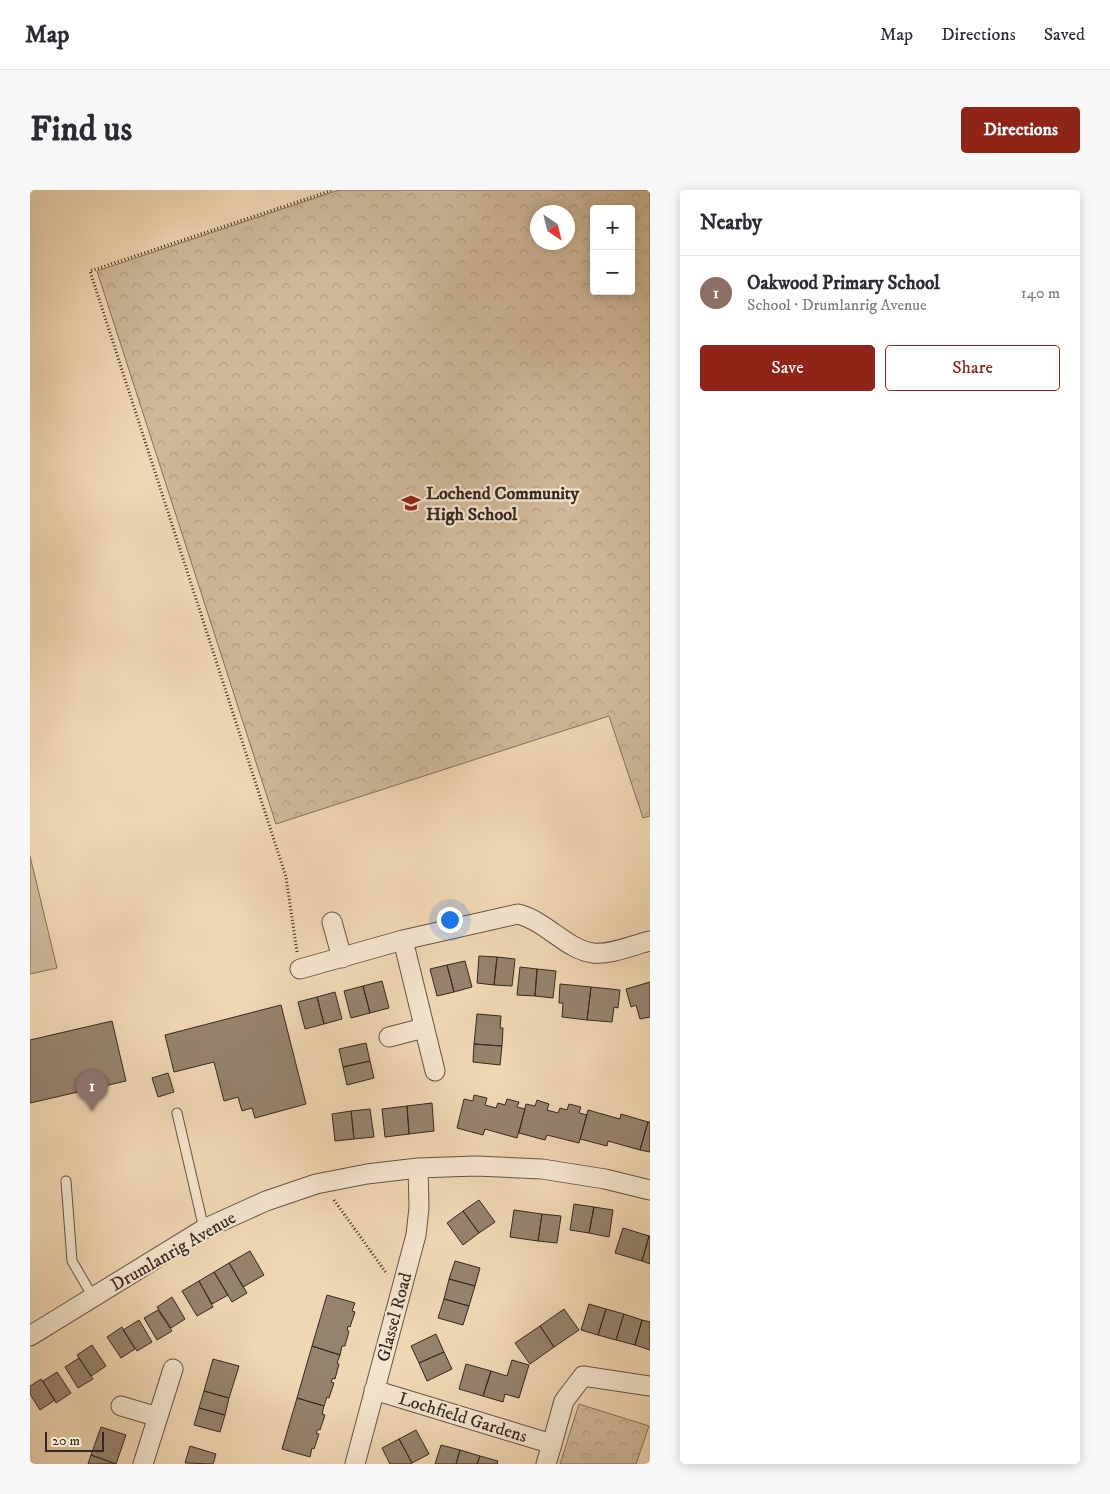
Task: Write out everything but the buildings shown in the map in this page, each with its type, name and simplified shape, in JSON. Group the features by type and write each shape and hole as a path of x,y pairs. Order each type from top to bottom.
{"street":[{"path":"298,962 342,958 403,940 518,914 533,919 575,946 594,953 606,952 650,941"},
{"path":"332,922 342,958"},
{"path":"403,940 435,1071"},
{"path":"388,1037 424,1028"},
{"name":"Drumlanrig Avenue","path":"30,1336 204,1229 266,1201 323,1183 367,1174 418,1168 476,1166 542,1169 650,1190"},
{"name":"Glassel Road","path":"355,1464 416,1235 419,1208 418,1168"},
{"path":"143,1464 172,1369"},
{"name":"Lochfield Gardens","path":"546,1464 564,1401 583,1376 650,1386"},
{"name":"Lochfield Gardens","path":"374,1390 552,1444"},
{"path":"121,1406 158,1417"}],"lane":[{"path":"176,1113 204,1229"},
{"path":"66,1181 72,1261 93,1297"}],"path":[{"path":"298,962 286,877 90,271 333,190"},
{"path":"323,1183 400,1293"}],"green space":[{"name":"Lochend Community High School","path":"339,190 650,190 650,816 643,818 609,716 276,824 97,271"},
{"path":"30,856 57,968 30,974"},
{"path":"579,1404 649,1426 636,1464 560,1464"}],"place":[{"name":"Lochend Community High School","path":"411,503"},
{"name":"Oakwood Primary School","path":"92,1111"}]}
